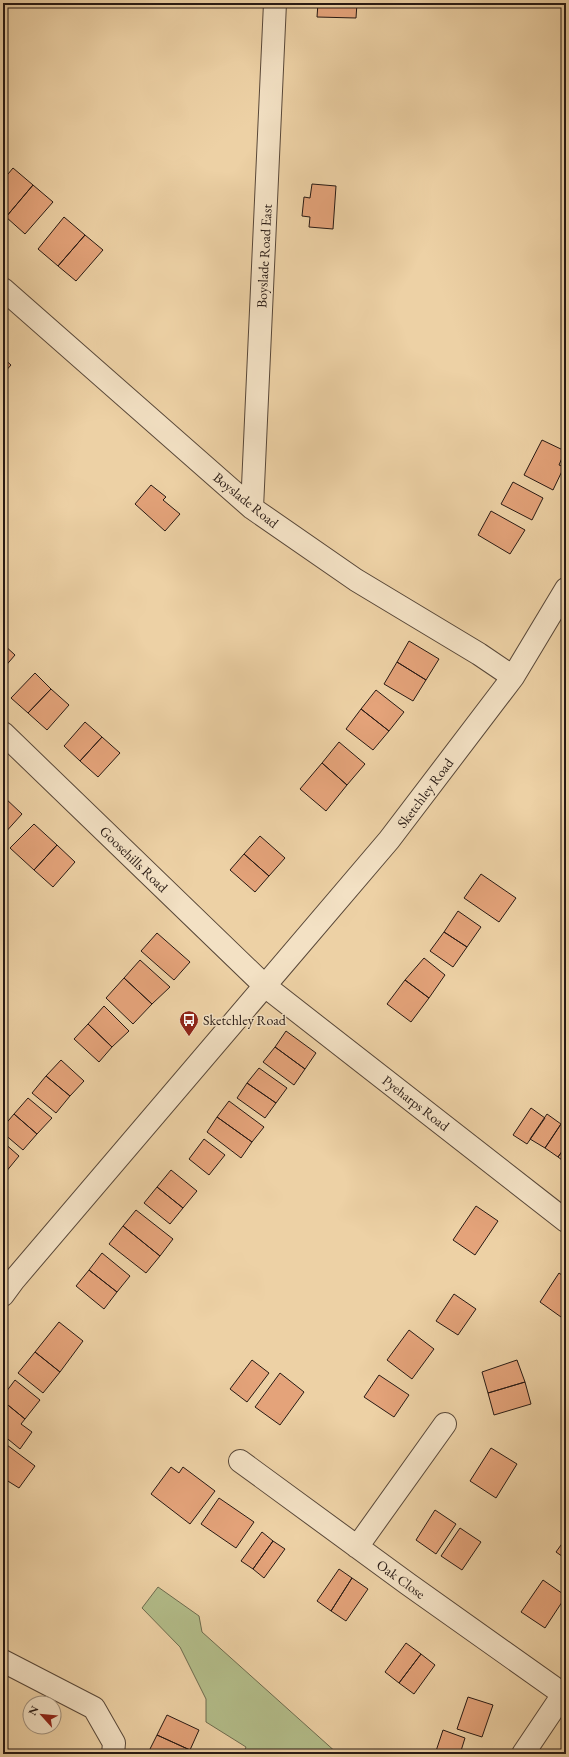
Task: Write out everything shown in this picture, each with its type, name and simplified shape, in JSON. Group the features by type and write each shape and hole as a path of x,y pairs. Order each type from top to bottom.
{"street":[{"name":"Boyslade Road East","path":"252,508 275,3"},
{"name":"Boyslade Road","path":"3,289 252,508 356,580 479,654 513,677"},
{"name":"Sketchley Road","path":"3,1295 14,1280 388,840 513,677 566,589"},
{"name":"Goosehills Road","path":"3,733 265,986"},
{"name":"Pyeharps Road","path":"265,986 566,1221"},
{"path":"357,1546 445,1424"},
{"name":"Oak Close","path":"240,1461 357,1546 565,1692"},
{"path":"3,1661 94,1708 114,1743 113,1754"},
{"path":"523,1754 565,1692"}],"green space":[{"path":"158,1587 199,1616 202,1632 338,1754 243,1754 246,1747 206,1722 206,1699 180,1647 142,1608"}],"building":[{"path":"318,3 357,3 356,18 317,17"},
{"path":"13,168 33,185 6,217 3,215 3,180"},
{"path":"312,184 336,186 333,229 309,227 310,217 302,216 304,197 310,198"},
{"path":"33,185 53,202 25,234 6,217"},
{"path":"64,217 85,235 58,266 38,249"},
{"path":"85,235 103,250 76,281 58,266"},
{"path":"3,346 7,350 3,355"},
{"path":"3,358 11,365 3,374"},
{"path":"542,440 565,451 559,465 564,467 553,490 524,475"},
{"path":"513,482 543,498 532,520 501,504"},
{"path":"151,485 166,497 163,500 180,514 165,531 135,504"},
{"path":"491,511 525,530 510,554 478,535"},
{"path":"409,641 439,659 426,680 397,662"},
{"path":"3,644 15,655 3,669"},
{"path":"397,662 426,680 413,701 384,684"},
{"path":"35,673 51,689 28,713 11,698"},
{"path":"51,689 69,705 47,730 28,713"},
{"path":"376,690 404,712 389,731 361,709"},
{"path":"361,709 389,731 373,750 346,729"},
{"path":"85,722 102,737 80,761 64,746"},
{"path":"102,737 120,753 98,777 80,761"},
{"path":"339,742 365,764 347,785 322,763"},
{"path":"322,763 347,785 326,811 300,789"},
{"path":"4,797 22,814 3,835 3,798"},
{"path":"34,824 57,845 34,870 10,848"},
{"path":"260,836 285,858 269,876 244,854"},
{"path":"57,845 75,862 53,887 34,870"},
{"path":"244,854 269,876 255,892 230,870"},
{"path":"481,874 516,898 499,922 464,898"},
{"path":"458,911 481,927 467,947 444,932"},
{"path":"444,932 467,947 453,967 430,951"},
{"path":"157,933 190,962 174,980 141,951"},
{"path":"424,958 445,975 429,998 405,980"},
{"path":"140,960 170,987 152,1004 124,978"},
{"path":"124,978 152,1004 133,1024 106,998"},
{"path":"405,980 429,998 411,1022 387,1004"},
{"path":"104,1006 129,1031 112,1047 88,1024"},
{"path":"88,1024 112,1047 99,1062 74,1039"},
{"path":"286,1031 316,1053 305,1069 275,1047"},
{"path":"275,1047 305,1069 294,1085 263,1062"},
{"path":"61,1060 84,1081 70,1096 46,1076"},
{"path":"259,1068 287,1088 276,1103 247,1083"},
{"path":"46,1076 70,1096 56,1113 32,1093"},
{"path":"247,1083 276,1103 265,1118 237,1098"},
{"path":"28,1098 52,1118 37,1134 14,1114"},
{"path":"229,1101 264,1127 252,1142 217,1117"},
{"path":"531,1108 545,1118 527,1144 513,1135"},
{"path":"14,1114 37,1134 23,1150 3,1133 3,1127"},
{"path":"547,1114 561,1124 545,1148 530,1139"},
{"path":"217,1117 252,1142 241,1158 207,1132"},
{"path":"561,1124 566,1127 566,1146 558,1157 545,1148"},
{"path":"204,1139 225,1155 209,1175 189,1159"},
{"path":"3,1142 19,1156 5,1173 3,1171"},
{"path":"566,1146 566,1163 558,1157"},
{"path":"171,1170 197,1191 183,1208 157,1187"},
{"path":"157,1187 183,1208 170,1224 144,1203"},
{"path":"476,1206 498,1221 475,1255 453,1240"},
{"path":"136,1210 173,1239 160,1256 123,1226"},
{"path":"123,1226 160,1256 146,1273 109,1244"},
{"path":"102,1253 130,1276 117,1292 89,1270"},
{"path":"89,1270 117,1292 104,1309 76,1286"},
{"path":"559,1273 566,1278 566,1310 561,1317 540,1302"},
{"path":"454,1294 476,1309 458,1335 436,1321"},
{"path":"59,1322 83,1341 60,1372 35,1352"},
{"path":"409,1330 434,1349 412,1379 387,1360"},
{"path":"35,1352 60,1372 43,1393 18,1373"},
{"path":"252,1360 269,1373 247,1402 230,1389"},
{"path":"517,1360 525,1382 488,1393 482,1372"},
{"path":"280,1373 304,1392 280,1425 255,1407"},
{"path":"379,1375 409,1395 394,1417 364,1397"},
{"path":"15,1380 40,1400 25,1419 3,1401 3,1396"},
{"path":"525,1382 531,1404 494,1415 488,1393"},
{"path":"3,1401 25,1419 21,1424 32,1432 20,1449 3,1435"},
{"path":"3,1442 35,1466 19,1488 3,1478"},
{"path":"491,1448 517,1464 496,1498 470,1481"},
{"path":"171,1467 179,1473 183,1467 215,1491 190,1524 151,1494"},
{"path":"219,1498 254,1522 236,1548 201,1524"},
{"path":"435,1510 456,1524 436,1554 416,1540"},
{"path":"460,1528 481,1542 462,1570 441,1556"},
{"path":"262,1532 273,1541 253,1569 241,1561"},
{"path":"566,1538 566,1559 556,1552"},
{"path":"273,1541 285,1549 264,1578 253,1569"},
{"path":"339,1569 352,1578 331,1611 317,1601"},
{"path":"352,1578 368,1589 346,1621 331,1611"},
{"path":"543,1580 566,1596 545,1628 521,1612"},
{"path":"406,1643 421,1654 399,1683 385,1672"},
{"path":"421,1654 435,1665 414,1694 399,1683"},
{"path":"468,1697 493,1705 482,1737 457,1729"},
{"path":"167,1715 199,1730 190,1750 157,1735"},
{"path":"443,1730 465,1738 460,1754 435,1754"},
{"path":"157,1735 190,1750 188,1754 148,1753"}],"place":[{"name":"Sketchley Road","path":"189,1037"}]}
